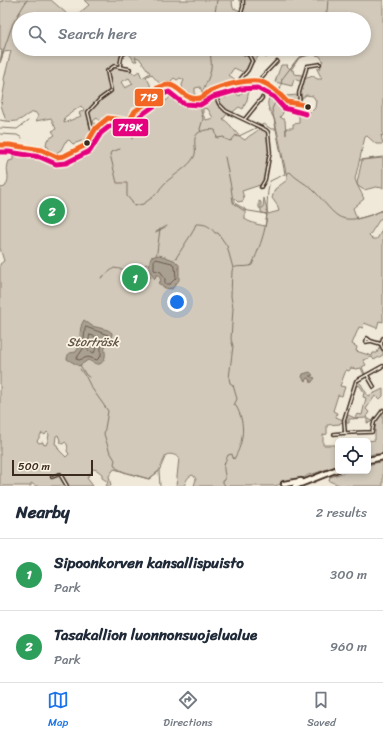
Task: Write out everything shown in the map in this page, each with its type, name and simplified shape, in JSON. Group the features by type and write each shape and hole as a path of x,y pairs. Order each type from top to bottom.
{"highway":[{"path":"371,460 383,458"},
{"path":"295,486 335,470"},
{"path":"302,486 335,473"},
{"path":"284,484 320,476"}],"street":[{"path":"241,12 243,0"},
{"path":"120,67 121,56"},
{"path":"237,83 248,70 252,61 250,56"},
{"path":"258,81 277,61"},
{"path":"300,104 299,93 307,66 320,64"},
{"path":"93,133 92,123 88,115 89,111 100,99 111,91 107,71 114,66 130,68"},
{"path":"187,97 202,97 213,90 237,83 258,81 278,92 287,102 300,104 308,108"},
{"path":"0,146 17,146 42,150 58,157 66,156 86,145 96,128 108,118 129,121 135,111 146,104 151,92 156,88 170,85 198,105"},
{"path":"213,90 221,107 268,132 270,149 266,177 261,187"},
{"path":"246,119 262,98"},
{"path":"383,338 381,344 383,349"},
{"path":"370,341 381,344"},
{"path":"345,433 344,420 356,381 383,366"},
{"path":"367,375 374,388"},
{"path":"334,434 372,432 374,422 383,410"},
{"path":"52,477 60,474 67,486"}],"shaded area":[{"path":"51,0 65,12 12,12 12,56 120,56 120,67 129,69 135,74 139,71 142,78 150,73 139,58 135,57 137,61 134,61 131,56 248,56 252,60 245,73 234,68 229,75 237,81 208,89 203,94 200,87 195,88 195,94 189,96 182,91 184,80 180,78 177,80 174,78 168,84 162,86 151,74 146,77 150,84 151,91 148,100 136,109 128,120 107,117 101,123 97,118 93,121 96,127 90,138 73,144 69,140 65,142 61,150 54,154 46,145 47,140 55,135 52,131 56,129 51,118 36,121 38,116 35,112 16,121 6,121 1,105 5,83 4,79 11,51 4,52 0,63 2,50 0,50 0,1","holes":["129,78 133,84 125,88 121,82","81,106 84,110 79,113 81,116 64,123 65,117"]},
{"path":"84,0 234,0 232,2 233,8 241,11 80,12 89,5"},
{"path":"238,0 383,0 383,136 381,135 383,144 376,144 367,136 365,137 355,179 364,199 353,208 357,219 383,210 383,217 380,219 369,236 372,239 377,239 383,226 383,322 379,321 377,328 364,323 363,328 359,327 352,344 357,347 356,351 372,356 373,353 377,353 380,346 383,355 374,360 372,357 363,360 366,365 362,367 365,374 364,375 361,368 351,368 349,371 346,370 340,386 345,387 342,396 338,395 333,411 337,413 336,417 343,420 343,422 340,424 327,425 327,434 323,435 323,445 335,445 335,467 275,486 194,486 196,479 193,475 188,478 184,486 176,486 179,458 175,455 169,454 166,455 159,471 149,479 114,469 109,476 111,486 106,486 108,482 102,478 102,474 93,469 87,478 93,486 36,486 31,483 31,486 0,486 0,264 4,261 0,248 0,187 5,187 7,183 7,168 9,161 13,160 13,155 16,154 17,147 38,150 41,155 47,157 46,161 52,164 57,158 58,162 61,163 63,160 60,157 78,150 84,154 93,153 93,144 89,141 96,129 108,118 129,121 136,112 147,104 154,90 168,85 173,87 197,108 199,108 201,102 196,99 202,100 202,98 211,91 206,98 212,102 218,96 226,98 226,94 230,94 233,89 233,85 238,83 234,93 240,96 244,90 241,83 260,83 275,92 283,101 283,113 280,117 285,120 286,135 286,128 293,128 293,124 299,123 299,116 288,110 287,102 303,106 311,112 315,108 316,101 313,96 306,95 300,100 300,93 304,79 313,76 317,79 322,79 317,69 321,68 320,65 323,61 320,56 371,56 371,12 242,12 244,4","holes":["258,84 269,98 268,107 275,121 287,180 275,189 272,198 279,211 268,214 264,198 263,208 261,208 261,202 259,201 259,208 261,209 261,212 267,215 265,226 245,219 245,209 236,204 234,202 234,198 238,202 243,201 244,198 242,191 260,185 264,181 269,150 267,131 260,128 245,140 223,119 227,114 229,115 239,107 243,109 247,100 250,85","166,93 170,97 164,102 155,103 153,100 158,95","203,108 208,109 213,118 206,120 203,115","47,432 49,434 46,445 43,444 43,442 39,443 37,441 42,433 45,435","58,435 61,443 63,444 65,442 68,447 67,451 69,454 66,457 55,444 56,436"]},
{"path":"250,56 259,56 254,62"},
{"path":"299,58 291,70 293,70 294,74 302,75 302,82 294,79 292,86 275,82 281,65 288,65 287,66 290,69"},
{"path":"298,95 298,103 290,102 284,98 285,96"},
{"path":"382,158 383,188 376,187 364,190 358,186 357,183 362,160"},
{"path":"358,382 361,384 368,396 383,389 383,396 380,399 375,396 366,409 369,412 366,417 372,421 371,422 367,423 367,418 349,419 349,423 346,423 348,415 355,418 357,414 362,415 366,398 363,397 364,392 360,386 357,385"},
{"path":"383,413 383,454 371,455 371,441 375,440 375,423"},
{"path":"383,461 383,486 342,486 329,481 330,477 339,474 371,474 371,464"}],"water":[{"path":"159,255 174,260 179,265 179,280 172,289 165,288 158,283 161,281 159,275 156,275 155,279 151,274 149,266 151,257"},
{"name":"Storträsk","path":"84,320 92,326 108,330 112,333 105,347 105,357 100,364 96,364 88,360 79,366 67,359 69,354 76,352 78,348 81,328"},
{"path":"310,372 313,375 309,376 315,378 311,383 310,379 307,378 305,381 302,377 303,374"}],"waterway":[{"path":"20,12 27,0"},
{"path":"215,12 217,0"},
{"path":"326,12 328,0"},
{"path":"0,61 12,26"},
{"path":"202,96 210,72 210,56"},
{"path":"280,91 282,79 298,58 304,56"},
{"path":"223,486 225,485 223,483 225,480 225,462 228,455 232,454 234,459 242,439 241,419 239,412 234,405 237,399 233,385 230,383 229,378 233,346 231,339 233,308 231,296 232,271 235,267 252,265 265,227 270,181 285,174 272,109 279,94"},
{"path":"201,100 203,119 200,129 201,132"},
{"path":"132,139 145,106"},
{"path":"0,120 5,121"},
{"path":"0,128 17,129 28,121"},
{"path":"154,196 164,184 184,168 194,157 195,138 198,133 206,130 215,130 217,138 224,137 225,139 231,141 236,135 237,137 264,124 271,129 276,129"},
{"path":"0,134 17,135 22,138"},
{"path":"120,149 111,152 110,154 117,183 127,183 127,196 132,202"},
{"path":"225,157 234,204 243,210 267,214"},
{"path":"360,160 383,157"},
{"path":"286,174 290,172 315,192 338,216 343,218 361,218 383,210"},
{"path":"132,202 134,206 143,204 153,197"},
{"path":"176,258 196,224 202,224 211,228 215,233 218,233 227,246 233,268"},
{"path":"156,232 167,226"},
{"path":"157,252 160,229"},
{"path":"101,278 114,268 131,271 147,264"},
{"path":"134,272 134,275 151,277"},
{"path":"80,365 89,377"},
{"path":"80,369 85,376"},
{"path":"86,377 91,387 108,411 104,434 109,450 115,460 114,464 116,467"},
{"path":"116,468 126,473 149,479 159,471 160,486"}],"transit line":[{"name":"719","path":"0,145 42,150 57,157 64,156 86,145 96,128 108,118 129,121 135,111 148,102 150,95 155,89 167,85 173,86 188,97 195,99 204,96 210,91 227,85 247,81 258,81 270,86 287,102 308,107"},
{"name":"719K","path":"0,152 40,157 56,164 66,163 90,151 101,133 110,126 128,128 133,127 140,116 154,106 158,96 169,92 184,104 200,105 213,97 241,89 257,88 274,97 284,108 306,114"}],"place":[{"name":"Tasakallion luonnonsuojelualue","path":"52,211"},
{"name":"Sipoonkorven kansallispuisto","path":"135,278"}]}
